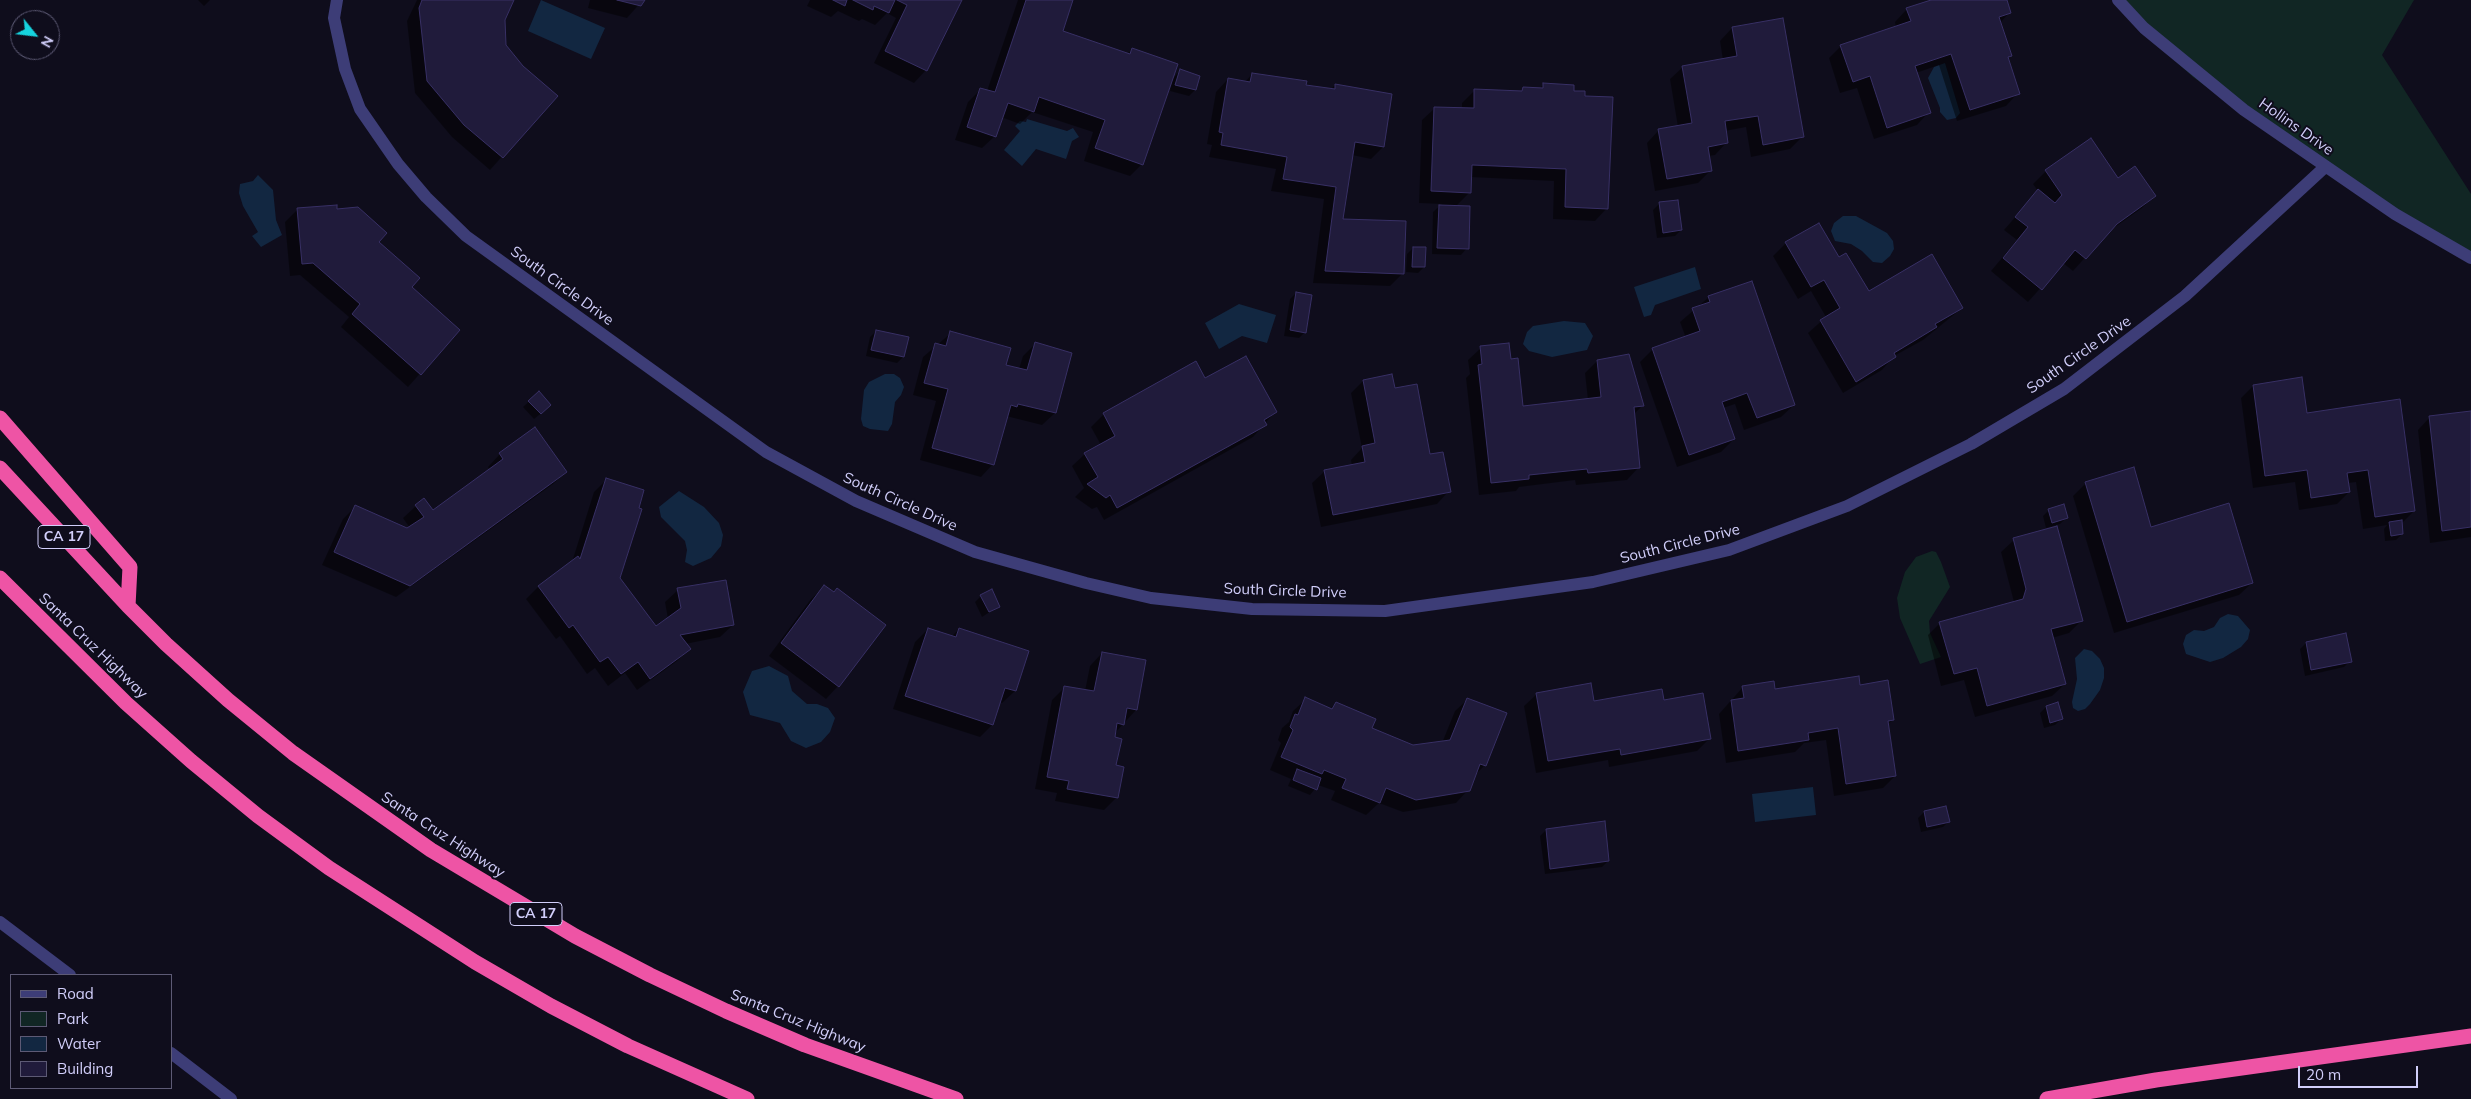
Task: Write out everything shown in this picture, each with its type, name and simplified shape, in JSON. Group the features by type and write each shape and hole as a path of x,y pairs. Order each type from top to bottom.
{"highway":[{"path":"0,418 130,567 128,606"},
{"name":"Santa Cruz Highway","path":"0,468 128,606 221,694 293,753 431,850 503,895 575,936 726,1012 805,1044 956,1099"},
{"name":"Santa Cruz Highway","path":"0,578 126,703 258,816 329,868 475,962 551,1006 628,1046 747,1099"},
{"path":"2047,1099 2165,1079 2471,1036"}],"street":[{"name":"South Circle Drive","path":"337,0 334,18 343,60 360,109 398,164 426,198 466,236 743,437 791,467 840,493 940,539 975,552 1086,583 1151,598 1252,609 1385,611 1593,582 1729,550 1848,506 1971,444 2064,389 2185,296 2325,167"},
{"name":"Hollins Drive","path":"2118,0 2144,28 2189,67 2244,110 2417,228 2471,258"},
{"path":"0,922 69,974"},
{"path":"172,1054 231,1099"}],"green space":[{"path":"2116,0 2414,0 2382,55 2471,194 2471,260 2234,107 2193,77 2155,43"},
{"path":"1932,551 1936,552 1941,562 1950,587 1929,621 1930,633 1941,657 1920,664 1900,618 1897,598 1905,572 1916,557"}],"water":[{"path":"541,0 605,28 591,59 528,31"},
{"path":"1945,63 1960,113 1956,118 1947,120 1940,112 1928,78 1934,67"},
{"path":"1027,119 1067,131 1073,128 1079,137 1072,141 1066,159 1036,149 1022,166 1004,150 1020,131 1015,126 1020,121 1026,122"},
{"path":"258,175 273,190 276,220 282,235 261,247 252,236 258,232 243,206 239,193 240,184 253,181"},
{"path":"1843,216 1856,216 1887,233 1893,241 1894,249 1890,256 1882,263 1873,262 1862,251 1851,244 1835,241 1831,231 1834,223"},
{"path":"1695,267 1701,289 1655,305 1651,315 1644,317 1634,287"},
{"path":"1239,304 1276,315 1267,343 1242,336 1219,349 1205,323"},
{"path":"1564,321 1585,323 1593,336 1587,350 1552,357 1529,351 1523,344 1527,332 1533,326"},
{"path":"885,374 894,374 900,378 904,387 901,395 895,402 892,424 888,431 870,429 863,426 861,419 864,390 869,382"},
{"path":"679,491 704,507 719,523 723,535 721,546 711,558 693,566 685,562 687,550 685,541 661,517 659,507"},
{"path":"2228,614 2238,616 2250,630 2248,639 2241,647 2223,658 2210,662 2186,654 2183,644 2186,635 2194,630 2204,631 2214,627 2220,618"},
{"path":"2084,649 2092,651 2100,659 2104,668 2104,678 2100,690 2090,704 2085,709 2078,711 2073,708 2072,702 2077,679 2075,658"},
{"path":"769,666 788,676 792,691 807,704 817,704 828,708 835,718 830,732 821,742 806,748 791,741 780,723 750,715 743,692 752,671"},
{"path":"1813,787 1816,815 1755,822 1752,794"}],"building":[{"path":"422,0 514,0 505,20 506,45 523,66 558,96 503,158 464,125 427,81 419,8"},
{"path":"617,0 645,0 641,6"},
{"path":"833,0 847,0 845,6"},
{"path":"853,0 895,0 889,13 874,6 873,10"},
{"path":"897,0 962,0 927,71 885,51 907,5"},
{"path":"1026,0 1073,0 1063,31 1130,54 1132,48 1178,64 1143,165 1095,148 1105,120 1039,97 1034,112 1008,103 996,137 967,127 980,88 995,92"},
{"path":"1931,0 2007,0 2011,13 1999,17 2012,56 2008,57 2020,94 1970,110 1951,54 1915,66 1931,113 1887,128 1870,76 1853,82 1840,45 1911,21 1906,8"},
{"path":"1783,18 1804,137 1763,145 1758,116 1725,121 1728,143 1708,147 1712,171 1667,179 1658,129 1692,123 1682,66 1737,56 1732,27"},
{"path":"1180,69 1200,76 1196,90 1175,85"},
{"path":"1252,73 1307,81 1306,85 1335,89 1335,84 1392,94 1384,147 1355,142 1343,219 1406,221 1404,274 1325,271 1336,187 1283,179 1287,157 1221,145 1223,133 1219,132 1228,78 1250,82"},
{"path":"1543,83 1574,85 1574,91 1585,91 1585,96 1613,97 1608,209 1565,207 1566,169 1472,165 1471,193 1431,191 1434,107 1474,108 1474,89 1522,91 1523,87 1543,88"},
{"path":"2091,138 2118,178 2135,166 2156,196 2117,224 2086,259 2075,250 2042,290 2003,258 2028,227 2015,217 2038,189 2055,203 2062,195 2045,170"},
{"path":"1678,200 1682,230 1663,233 1659,202"},
{"path":"337,205 337,209 358,207 387,233 379,242 420,278 412,287 460,330 421,375 352,314 360,304 313,263 302,264 297,208"},
{"path":"1439,205 1470,206 1469,249 1437,248"},
{"path":"1819,223 1839,257 1846,253 1869,291 1932,254 1963,308 1935,324 1937,327 1894,353 1896,357 1856,382 1820,320 1840,308 1824,280 1811,287 1785,242"},
{"path":"1413,247 1426,247 1425,267 1412,267"},
{"path":"1752,281 1795,405 1757,418 1747,393 1722,402 1735,439 1689,455 1652,348 1700,331 1692,308 1710,302 1708,296"},
{"path":"1296,292 1312,295 1306,333 1290,330"},
{"path":"876,330 909,337 904,357 871,350"},
{"path":"950,331 1011,348 1006,365 1027,370 1035,342 1072,353 1056,413 1018,404 1017,407 1011,405 994,465 932,448 948,389 924,383 935,343 946,346"},
{"path":"1509,343 1511,359 1518,358 1523,406 1601,397 1597,360 1629,354 1644,406 1634,407 1640,468 1588,473 1587,469 1529,475 1529,479 1491,483 1478,365 1482,364 1480,346"},
{"path":"1246,356 1277,412 1264,420 1267,425 1117,508 1110,495 1106,498 1087,484 1098,477 1084,453 1115,436 1103,413 1196,361 1205,378"},
{"path":"1392,374 1395,388 1417,384 1430,454 1443,452 1451,492 1333,515 1324,470 1365,462 1362,446 1375,443 1363,380"},
{"path":"2302,377 2307,413 2400,399 2415,511 2375,517 2368,470 2347,473 2350,492 2311,498 2307,470 2265,476 2253,385"},
{"path":"539,391 551,405 541,414 528,401"},
{"path":"2471,411 2471,527 2442,531 2429,416"},
{"path":"535,427 567,472 410,586 334,552 355,505 407,528 424,517 415,505 424,498 433,510 503,459 499,453"},
{"path":"2134,467 2151,527 2229,503 2253,583 2127,622 2085,482"},
{"path":"606,478 644,490 639,508 642,509 620,578 656,626 681,608 677,588 726,580 734,625 680,635 691,649 650,679 638,662 621,674 608,657 600,662 573,625 569,628 538,586 578,556 580,559"},
{"path":"2064,504 2068,518 2052,523 2048,509"},
{"path":"2402,520 2403,534 2391,536 2389,522"},
{"path":"2057,526 2083,621 2051,629 2066,684 1987,706 1977,668 1954,674 1939,622 2023,599 2026,589 2013,538"},
{"path":"824,585 834,592 837,588 886,625 839,687 781,643"},
{"path":"992,589 1000,607 989,612 980,595"},
{"path":"928,628 956,637 959,628 1029,651 1016,691 1005,688 993,725 905,696"},
{"path":"2346,633 2352,662 2311,670 2306,642"},
{"path":"1102,652 1146,660 1137,710 1127,708 1124,725 1117,723 1115,737 1122,739 1116,765 1124,767 1118,798 1067,789 1069,781 1047,777 1064,686 1094,691"},
{"path":"1859,676 1860,685 1888,680 1894,720 1888,721 1896,776 1846,784 1838,728 1808,733 1809,740 1738,751 1731,700 1744,698 1742,686 1774,681 1775,689"},
{"path":"1591,683 1594,701 1662,689 1664,700 1703,693 1711,739 1621,755 1620,749 1548,761 1536,693"},
{"path":"1305,697 1332,709 1336,702 1376,719 1372,728 1413,745 1450,740 1467,698 1507,713 1486,766 1480,764 1470,791 1416,800 1386,788 1380,803 1342,788 1346,779 1324,770 1322,774 1281,757 1293,730 1290,727 1295,714 1298,715"},
{"path":"2058,702 2063,719 2050,723 2046,706"},
{"path":"1297,769 1321,778 1317,790 1293,780"},
{"path":"1946,806 1950,822 1927,827 1924,811"},
{"path":"1605,821 1609,861 1550,869 1546,829"}]}
